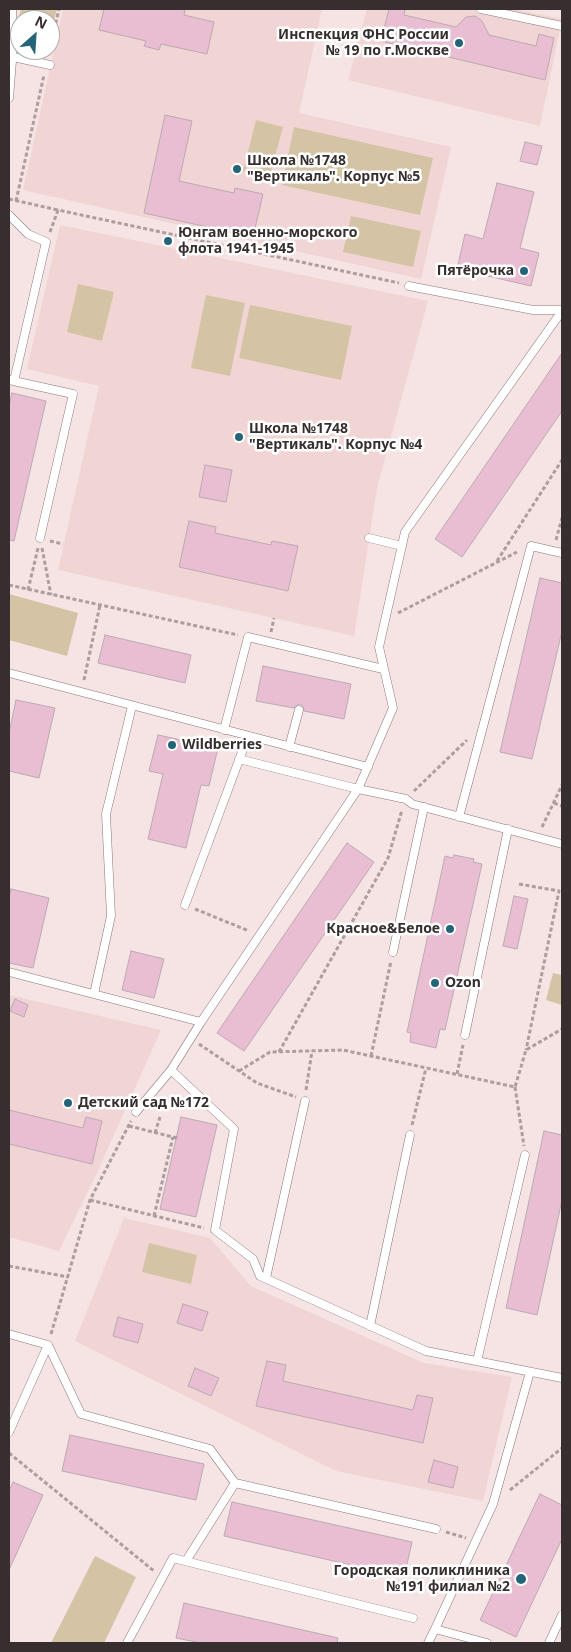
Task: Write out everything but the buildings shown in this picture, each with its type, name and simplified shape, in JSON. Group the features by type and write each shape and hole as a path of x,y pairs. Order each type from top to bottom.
{"lane":[{"path":"481,9 562,26"},
{"path":"9,98 12,60"},
{"path":"26,60 48,65"},
{"path":"9,215 28,234 46,242 11,380 72,394 40,538"},
{"path":"409,286 533,310 562,310"},
{"path":"136,1112 171,1070 200,1022 358,789 392,708 379,648 405,532 562,310"},
{"path":"369,538 402,546"},
{"path":"460,817 532,546 562,553"},
{"path":"224,730 248,637 383,669"},
{"path":"9,673 368,767"},
{"path":"94,994 111,916 106,814 132,706"},
{"path":"289,747 299,710"},
{"path":"185,905 248,736"},
{"path":"239,759 406,799 412,804 562,844"},
{"path":"393,952 424,807"},
{"path":"465,1035 508,829"},
{"path":"9,972 200,1022"},
{"path":"171,1070 234,1129 215,1230 253,1259 260,1276 426,1351 562,1378"},
{"path":"266,1278 305,1101"},
{"path":"370,1326 410,1135"},
{"path":"477,1361 525,1155"},
{"path":"9,1334 48,1345 81,1414 210,1450 236,1483 436,1529"},
{"path":"9,1432 48,1345"},
{"path":"428,1643 479,1542 493,1504 530,1372"},
{"path":"186,1561 236,1483"},
{"path":"127,1643 173,1558 413,1618"},
{"path":"549,1643 561,1620"},
{"path":"436,1628 487,1643"}],"path":[{"path":"16,201 49,60"},
{"path":"9,199 409,286"},
{"path":"46,242 58,210"},
{"path":"181,251 187,227"},
{"path":"496,562 562,460"},
{"path":"553,551 562,518"},
{"path":"28,590 40,538"},
{"path":"40,538 51,595"},
{"path":"386,619 496,562 532,546"},
{"path":"9,586 248,637"},
{"path":"81,692 100,605"},
{"path":"280,1052 388,858 406,799 484,724"},
{"path":"537,837 562,785"},
{"path":"554,803 562,806"},
{"path":"518,884 559,891 526,1050 515,1087 525,1155"},
{"path":"185,905 259,935"},
{"path":"371,1056 393,952"},
{"path":"526,1050 562,1029"},
{"path":"457,1074 465,1035"},
{"path":"190,1039 257,1083 305,1101 312,1050"},
{"path":"239,1071 270,1052 342,1050 515,1087"},
{"path":"410,1135 426,1068"},
{"path":"48,1345 90,1200 136,1112"},
{"path":"155,1133 160,1116"},
{"path":"129,1126 175,1138 154,1216"},
{"path":"90,1200 215,1230"},
{"path":"9,1266 68,1277"},
{"path":"493,1504 562,1451"},
{"path":"9,1453 162,1578"},
{"path":"436,1529 479,1542"}],"shaded area":[{"path":"21,9 57,9 57,10"},
{"name":"Школа №1748 \"Вертикаль\". Корпус №5","path":"63,9 322,9 299,113 451,147 421,279 23,190 52,60 60,60 60,23"},
{"path":"367,9 514,9 562,19 540,126 348,80"},
{"path":"256,120 283,127 269,178 243,171"},
{"path":"294,127 433,158 420,215 282,185"},
{"path":"351,216 421,231 413,267 343,252"},
{"name":"Школа №1748 \"Вертикаль\". Корпус №4","path":"60,225 428,301 377,488 354,636 58,570 99,386 27,369"},
{"path":"78,284 114,292 102,341 67,332"},
{"path":"206,295 245,303 230,376 191,368"},
{"path":"250,305 352,326 341,380 239,358"},
{"path":"9,594 78,613 67,656 9,640"},
{"path":"553,973 562,975 562,1005 546,1000"},
{"name":"Детский сад №172","path":"9,995 161,1030 96,1175 59,1251 9,1237"},
{"path":"124,1218 210,1238 251,1286 424,1363 512,1377 483,1501 336,1471 75,1341"},
{"path":"149,1243 197,1255 191,1284 142,1272"},
{"path":"95,1556 136,1577 104,1643 51,1643"}],"place":[{"name":"Инспекция ФНС России № 19 по г.Москве","path":"459,43"},
{"name":"Школа №1748 \"Вертикаль\". Корпус №5","path":"237,169"},
{"name":"Юнгам военно-морского флота 1941-1945","path":"168,241"},
{"name":"Пятёрочка","path":"524,271"},
{"name":"Школа №1748 \"Вертикаль\". Корпус №4","path":"239,437"},
{"name":"Wildberries","path":"172,745"},
{"name":"Красное&Белое","path":"450,929"},
{"name":"Ozon","path":"435,983"},
{"name":"Детский сад №172","path":"68,1103"},
{"name":"Городская поликлиника №191 филиал №2","path":"521,1579"}]}
